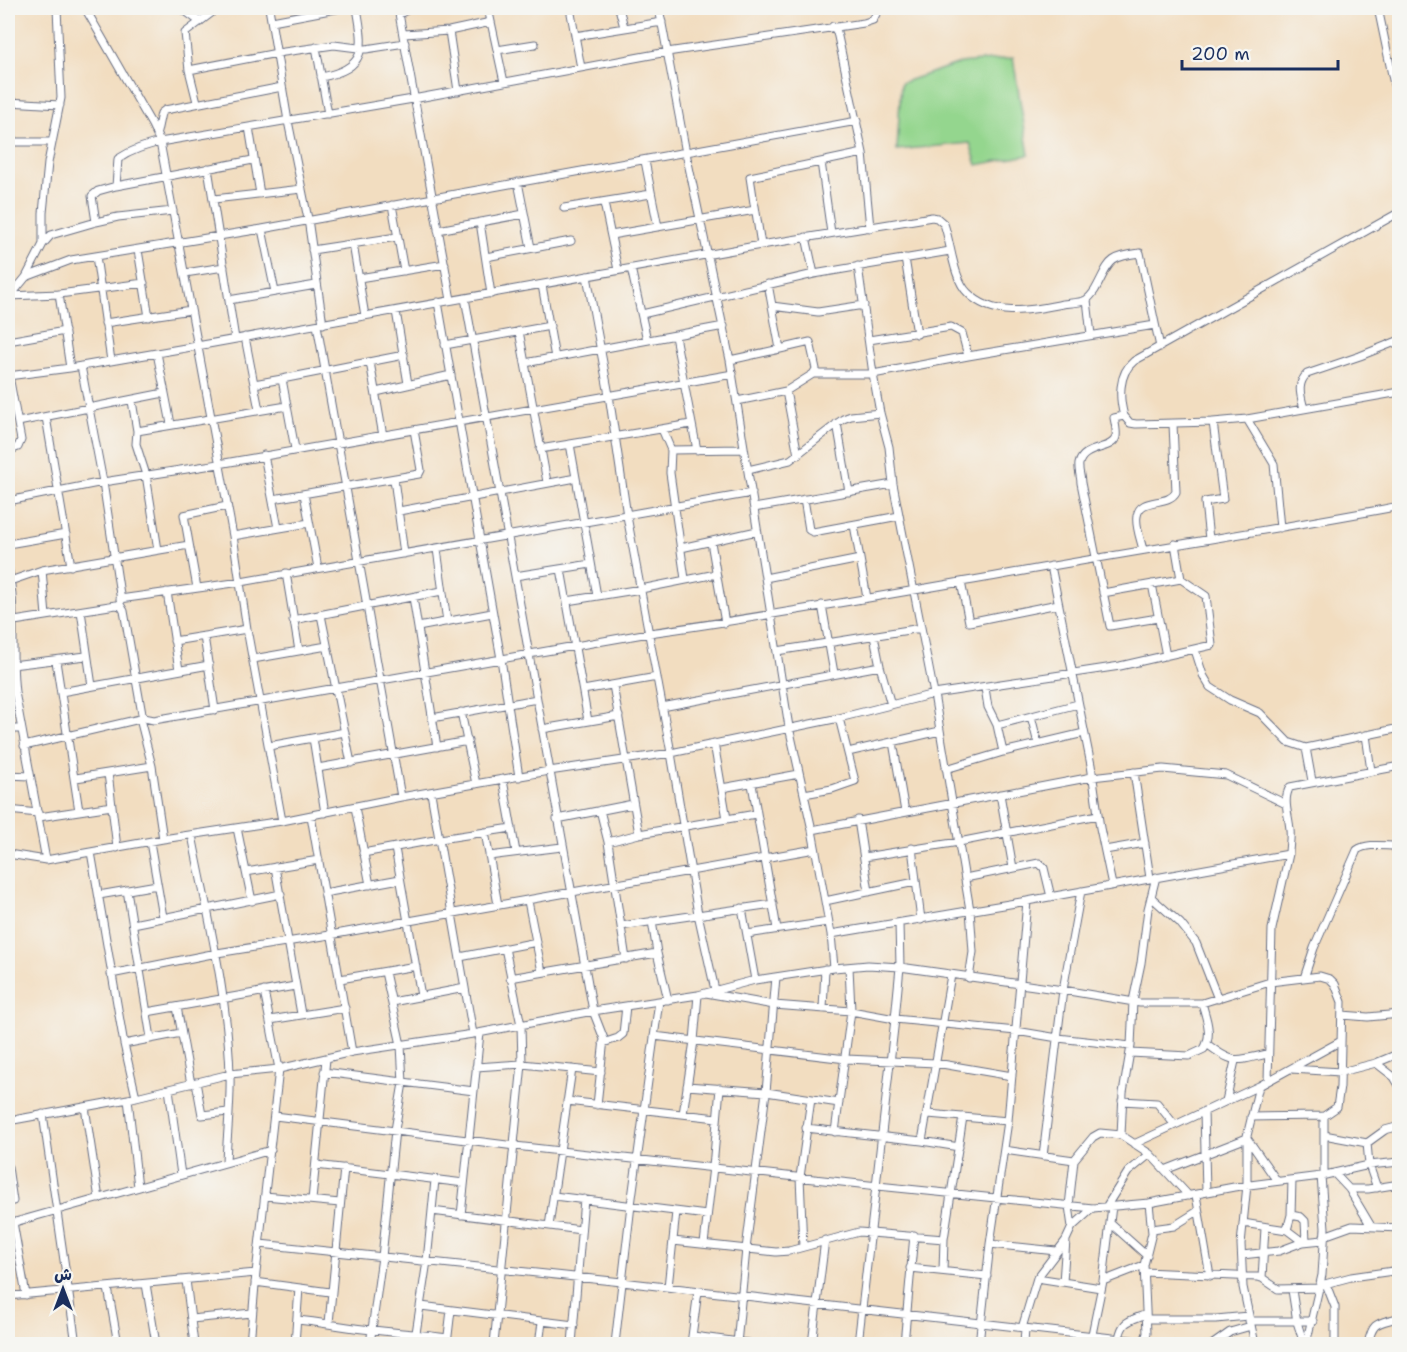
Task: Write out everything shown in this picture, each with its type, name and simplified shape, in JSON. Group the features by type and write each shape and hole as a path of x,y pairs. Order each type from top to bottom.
{"street":[{"path":"43,244 43,213 51,142 60,105 57,8"},
{"path":"85,8 158,138 212,417 282,821"},
{"path":"181,8 200,22"},
{"path":"197,102 189,70 185,33 218,8"},
{"path":"269,8 288,121 308,219 326,370 401,797"},
{"path":"272,21 342,8"},
{"path":"321,77 337,74 350,68 358,57 361,37 357,8"},
{"path":"411,8 399,11 413,99 451,300"},
{"path":"488,8 504,82"},
{"path":"570,8 581,68"},
{"path":"619,8 624,27"},
{"path":"659,8 706,255 724,326 733,374 789,727 812,830 831,934 834,968"},
{"path":"116,186 118,159 158,138 288,121 667,52 833,26 854,25 873,20 879,8"},
{"path":"1378,8 1400,114"},
{"path":"404,34 449,31 491,22"},
{"path":"575,36 662,22"},
{"path":"833,26 837,32 863,153 870,228"},
{"path":"449,31 458,91"},
{"path":"189,70 277,53 340,44 373,49 405,44"},
{"path":"497,50 535,44"},
{"path":"316,47 328,114"},
{"path":"158,138 161,113 165,110 282,87"},
{"path":"8,102 60,105"},
{"path":"26,277 63,263 96,256 262,229 857,121"},
{"path":"249,127 260,194"},
{"path":"8,142 51,142"},
{"path":"750,177 863,153"},
{"path":"96,222 92,196 98,191 253,160"},
{"path":"645,161 658,227"},
{"path":"821,162 831,233"},
{"path":"208,168 236,339"},
{"path":"611,235 755,210 750,177"},
{"path":"750,177 761,245"},
{"path":"518,182 531,248"},
{"path":"214,200 302,189"},
{"path":"564,208 651,194"},
{"path":"604,202 618,270"},
{"path":"392,205 404,271"},
{"path":"8,297 26,277 43,244 51,235 118,217 173,211"},
{"path":"1400,212 1134,361 1124,373 1122,382 1124,416 1133,423 1173,424 1247,419 1400,392"},
{"path":"438,230 524,214"},
{"path":"8,451 20,444 18,422 8,376 111,361 806,237 935,217 944,224 961,283 968,293 997,309 1024,310 1087,300"},
{"path":"480,222 491,294"},
{"path":"262,229 275,292"},
{"path":"312,250 397,237"},
{"path":"806,237 814,274"},
{"path":"486,257 571,241"},
{"path":"353,244 365,316"},
{"path":"138,250 149,316"},
{"path":"642,314 814,274 950,251"},
{"path":"1091,335 1087,300 1108,264 1120,256 1140,252 1160,347"},
{"path":"96,256 111,361"},
{"path":"905,258 917,334"},
{"path":"359,278 445,264"},
{"path":"185,273 224,267"},
{"path":"858,267 873,374 889,447 898,516 934,694 970,910 973,934 969,978"},
{"path":"631,268 647,340"},
{"path":"587,276 690,870 715,990"},
{"path":"8,297 59,294 144,283"},
{"path":"768,284 780,349"},
{"path":"229,300 316,285"},
{"path":"543,285 555,358"},
{"path":"59,294 70,368"},
{"path":"465,298 543,729 562,847 593,1011 602,1034 597,1105"},
{"path":"438,302 501,659 519,777"},
{"path":"772,306 818,312 864,305"},
{"path":"105,323 191,310"},
{"path":"396,311 408,384"},
{"path":"813,374 873,374 1155,325"},
{"path":"445,345 550,326"},
{"path":"525,363 724,326"},
{"path":"869,340 917,334 947,327 955,328 964,336 968,356"},
{"path":"8,341 65,331"},
{"path":"519,331 547,482"},
{"path":"675,336 697,450"},
{"path":"245,337 259,410"},
{"path":"1304,409 1300,386 1304,375 1400,340"},
{"path":"730,360 810,342 816,369 813,374 786,391 737,401"},
{"path":"157,353 171,424"},
{"path":"254,384 404,355"},
{"path":"370,362 383,436"},
{"path":"81,366 103,482 121,603 152,766 163,839"},
{"path":"8,501 103,482 383,436 733,374"},
{"path":"376,392 451,375"},
{"path":"282,379 295,450"},
{"path":"786,391 798,455"},
{"path":"18,422 164,393"},
{"path":"132,400 137,431 136,444 146,475 158,550"},
{"path":"137,431 287,406"},
{"path":"748,470 782,462 798,455 837,423 851,416 880,413"},
{"path":"1124,416 1114,418 1116,437 1113,442 1087,453 1080,463 1081,483 1110,626 1158,618"},
{"path":"46,417 71,566"},
{"path":"1247,419 1274,464 1280,528"},
{"path":"1209,539 1205,502 1222,499 1213,422"},
{"path":"540,448 691,423"},
{"path":"837,423 849,492"},
{"path":"1143,550 1136,518 1139,510 1145,505 1170,499 1176,492 1173,424"},
{"path":"662,429 671,450 670,473 686,579"},
{"path":"273,500 394,479 420,472 414,430"},
{"path":"570,444 597,596"},
{"path":"671,450 744,449"},
{"path":"264,455 278,528"},
{"path":"399,511 576,478"},
{"path":"394,479 404,554"},
{"path":"754,508 893,484"},
{"path":"10,621 116,605 167,592 241,582 479,542 752,493"},
{"path":"304,494 318,568"},
{"path":"804,499 811,532 898,516"},
{"path":"197,588 184,515 227,506"},
{"path":"24,746 142,719 154,720 215,710 649,633 914,592 1400,506"},
{"path":"233,536 309,523"},
{"path":"854,525 867,598"},
{"path":"681,548 757,531"},
{"path":"8,544 66,534"},
{"path":"711,542 725,623"},
{"path":"1175,544 1180,579"},
{"path":"10,581 42,570 189,545"},
{"path":"436,549 447,622"},
{"path":"765,578 860,559"},
{"path":"515,576 591,564"},
{"path":"1051,566 1112,885"},
{"path":"8,567 10,653 21,729 46,860"},
{"path":"561,569 588,721"},
{"path":"42,570 46,616"},
{"path":"286,573 299,651"},
{"path":"567,601 716,574"},
{"path":"8,854 46,860 311,816 401,797 549,771 671,753 934,694 1072,674 1209,647 1213,643 1206,596 1180,579 1103,593"},
{"path":"961,582 969,622 1058,604"},
{"path":"1152,584 1166,656"},
{"path":"293,620 442,591"},
{"path":"167,592 179,670"},
{"path":"413,597 437,747"},
{"path":"822,605 834,674"},
{"path":"81,611 92,686"},
{"path":"418,627 492,613"},
{"path":"321,615 351,763"},
{"path":"777,651 921,628"},
{"path":"174,641 247,629"},
{"path":"204,636 215,710"},
{"path":"874,636 891,705"},
{"path":"253,659 327,645"},
{"path":"1195,650 1203,675 1210,687 1230,700 1260,713 1288,742 1306,748 1400,728"},
{"path":"12,665 86,656"},
{"path":"56,661 76,778 79,812"},
{"path":"61,692 209,665"},
{"path":"662,707 880,666"},
{"path":"583,690 657,677"},
{"path":"613,685 639,834"},
{"path":"984,688 988,707 997,725 1003,752"},
{"path":"432,718 537,699"},
{"path":"997,725 1078,704"},
{"path":"461,712 476,784"},
{"path":"543,729 619,716"},
{"path":"1031,716 1038,744"},
{"path":"804,794 853,783 855,778 839,717"},
{"path":"8,729 21,729"},
{"path":"848,752 939,731"},
{"path":"269,746 345,732"},
{"path":"946,769 1003,752 1084,733"},
{"path":"1366,735 1371,771"},
{"path":"313,738 325,813"},
{"path":"318,768 468,741"},
{"path":"892,742 905,812"},
{"path":"714,743 727,819"},
{"path":"1306,748 1312,781"},
{"path":"76,778 152,766"},
{"path":"1268,1081 1272,929 1289,854 1290,830 1286,792 1290,787 1312,781 1400,766"},
{"path":"812,830 1092,777 1163,769 1226,775 1286,804"},
{"path":"1120,1135 1133,1001 1153,878 1134,772"},
{"path":"108,773 117,848"},
{"path":"722,788 799,774"},
{"path":"8,775 30,776"},
{"path":"503,780 516,852"},
{"path":"752,784 777,929"},
{"path":"431,793 465,988 477,1033 474,1091 461,1215"},
{"path":"1000,794 1012,868"},
{"path":"557,819 633,804"},
{"path":"8,810 39,815 79,812 111,806"},
{"path":"355,807 370,885"},
{"path":"600,810 608,842 626,959"},
{"path":"608,842 639,834 756,814"},
{"path":"864,857 959,842 1098,815"},
{"path":"311,816 352,1052"},
{"path":"858,820 869,892"},
{"path":"237,828 252,901"},
{"path":"363,853 440,838 512,828"},
{"path":"485,832 498,905"},
{"path":"1400,833 1395,846 1400,867"},
{"path":"192,835 217,953 223,999 230,1074 226,1162"},
{"path":"150,842 163,917"},
{"path":"1105,850 1145,843"},
{"path":"1304,978 1314,948 1357,850 1366,846 1395,846"},
{"path":"489,856 562,847"},
{"path":"395,848 421,996"},
{"path":"912,848 921,920"},
{"path":"111,974 217,953 528,901 815,849"},
{"path":"91,852 111,974 136,1096"},
{"path":"831,934 1289,854"},
{"path":"246,872 319,860"},
{"path":"965,878 1039,863 1042,865 1051,897"},
{"path":"275,867 290,941 301,1014"},
{"path":"324,893 400,879"},
{"path":"825,901 915,882"},
{"path":"99,895 157,885"},
{"path":"128,890 151,1038"},
{"path":"1043,1156 1062,990 1082,891"},
{"path":"133,924 281,894"},
{"path":"1151,897 1180,923 1196,943 1218,999"},
{"path":"528,901 542,972"},
{"path":"979,1344 990,1244 1008,1122 1028,901"},
{"path":"621,926 773,904"},
{"path":"742,908 755,980"},
{"path":"652,921 668,1000"},
{"path":"747,934 828,922"},
{"path":"858,1344 896,1019 900,967 899,923"},
{"path":"460,957 537,942"},
{"path":"494,1344 522,1064 521,1025 505,948"},
{"path":"510,978 657,953"},
{"path":"8,1121 128,1099 230,1074 279,1069 352,1052 668,1000 755,980 834,968 868,965 900,967 1140,1003 1202,1003 1269,982 1320,976 1329,979 1335,984 1342,1002 1339,1103 1332,1112 1324,1116 1251,1117"},
{"path":"340,980 416,966"},
{"path":"835,1132 851,1011 849,967"},
{"path":"823,1009 825,969"},
{"path":"370,1344 382,1257 394,1130 403,1083 401,1045 385,972"},
{"path":"922,1141 951,975"},
{"path":"738,1343 746,1249 766,1092 776,977"},
{"path":"147,1012 295,986"},
{"path":"392,1002 465,988"},
{"path":"250,1344 279,1069 264,992"},
{"path":"701,994 774,1005 851,1011 896,1019 1016,1031 1189,1056 1204,1049 1207,1044 1209,1029 1202,1003"},
{"path":"683,1114 701,994"},
{"path":"615,1344 637,1158 660,1001"},
{"path":"603,1043 623,1034 627,1006"},
{"path":"177,1007 202,1115 228,1112"},
{"path":"270,1020 345,1008"},
{"path":"1342,1016 1368,1017 1400,1014"},
{"path":"124,1044 182,1033"},
{"path":"654,1036 770,1048 846,1059 936,1064 1012,1076"},
{"path":"1134,1144 1259,1086 1341,1041"},
{"path":"1207,1044 1220,1054 1235,1061 1268,1054"},
{"path":"1290,1070 1341,1072 1376,1063 1400,1053"},
{"path":"312,1200 326,1059"},
{"path":"1226,1101 1235,1061"},
{"path":"1376,1063 1394,1077 1400,1087"},
{"path":"476,1067 522,1064 601,1072"},
{"path":"549,1226 572,1069"},
{"path":"324,1072 474,1091"},
{"path":"687,1086 766,1092 839,1103"},
{"path":"1255,1344 1242,1278 1242,1255 1247,1138 1259,1086"},
{"path":"704,1244 720,1088"},
{"path":"169,1089 181,1175"},
{"path":"128,1099 138,1187"},
{"path":"803,1246 800,1177 810,1099"},
{"path":"567,1101 717,1118"},
{"path":"1122,1101 1157,1103 1174,1124"},
{"path":"85,1107 99,1199"},
{"path":"1204,1111 1206,1192"},
{"path":"43,1114 76,1344"},
{"path":"928,1114 1008,1122"},
{"path":"275,1116 515,1146 1093,1208 1149,1203 1246,1185 1323,1176 1369,1165 1400,1162"},
{"path":"1305,1344 1322,1286 1325,1210 1324,1116"},
{"path":"943,1271 944,1239 963,1118"},
{"path":"1324,1135 1366,1143 1385,1130 1400,1125"},
{"path":"806,1128 959,1147"},
{"path":"1072,1227 1069,1206 1074,1160 1093,1137 1100,1133 1120,1135 1150,1154 1193,1196 1210,1276"},
{"path":"1165,1170 1247,1138"},
{"path":"1247,1138 1277,1182"},
{"path":"1366,1143 1369,1165 1377,1188"},
{"path":"26,1294 10,1223 271,1150"},
{"path":"1004,1150 1074,1160"},
{"path":"1090,1344 1102,1284 1110,1223 1109,1206 1128,1172 1150,1154"},
{"path":"316,1165 464,1183"},
{"path":"8,1167 13,1201"},
{"path":"329,1323 330,1292 337,1251 344,1168"},
{"path":"1334,1173 1349,1189 1371,1226"},
{"path":"416,1333 427,1261 435,1180"},
{"path":"1287,1230 1291,1215 1292,1180"},
{"path":"1349,1189 1400,1184"},
{"path":"265,1196 340,1203"},
{"path":"554,1196 707,1215"},
{"path":"572,1344 584,1199"},
{"path":"1149,1203 1152,1229 1144,1269 1147,1333 1152,1343"},
{"path":"1024,1344 1024,1328 1036,1278 1066,1240 1072,1227 1093,1208"},
{"path":"432,1211 581,1230"},
{"path":"1152,1229 1174,1226 1198,1211"},
{"path":"668,1287 676,1212"},
{"path":"1291,1215 1301,1217 1305,1221 1305,1241"},
{"path":"1110,1223 1146,1256"},
{"path":"1243,1223 1287,1230 1305,1241"},
{"path":"1242,1255 1279,1251 1305,1241 1324,1238 1352,1226 1400,1228"},
{"path":"1262,1278 1265,1228"},
{"path":"674,1241 776,1252 859,1232 944,1239"},
{"path":"904,1344 914,1235"},
{"path":"812,1344 825,1240"},
{"path":"1063,1282 1066,1240"},
{"path":"260,1244 906,1314 1092,1336 1103,1341 1119,1339 1165,1344"},
{"path":"990,1244 1056,1251"},
{"path":"910,1268 987,1276"},
{"path":"1036,1278 1102,1284 1144,1269 1210,1276 1262,1278 1278,1289 1292,1290 1322,1286 1351,1277 1400,1270"},
{"path":"8,1296 256,1273"},
{"path":"186,1280 194,1344"},
{"path":"255,1282 330,1292"},
{"path":"146,1284 156,1344"},
{"path":"1322,1286 1335,1307 1335,1344"},
{"path":"108,1288 118,1344"},
{"path":"295,1344 299,1288"},
{"path":"1292,1290 1297,1322 1305,1344"},
{"path":"692,1344 698,1291"},
{"path":"421,1306 574,1325"},
{"path":"297,1320 371,1330 416,1333 448,1341 451,1310"},
{"path":"191,1319 252,1313"},
{"path":"1119,1339 1125,1323 1146,1317 1313,1321"},
{"path":"1368,1344 1371,1330 1376,1324 1400,1317"},
{"path":"1214,1344 1249,1321"},
{"path":"539,1344 542,1322"},
{"path":"1397,1344 1400,1324"},
{"path":"1144,1341 1147,1333"},
{"path":"693,1336 755,1344"}],"green space":[{"path":"1013,58 1029,155 977,165 970,143 897,150 901,83 960,63"}]}
